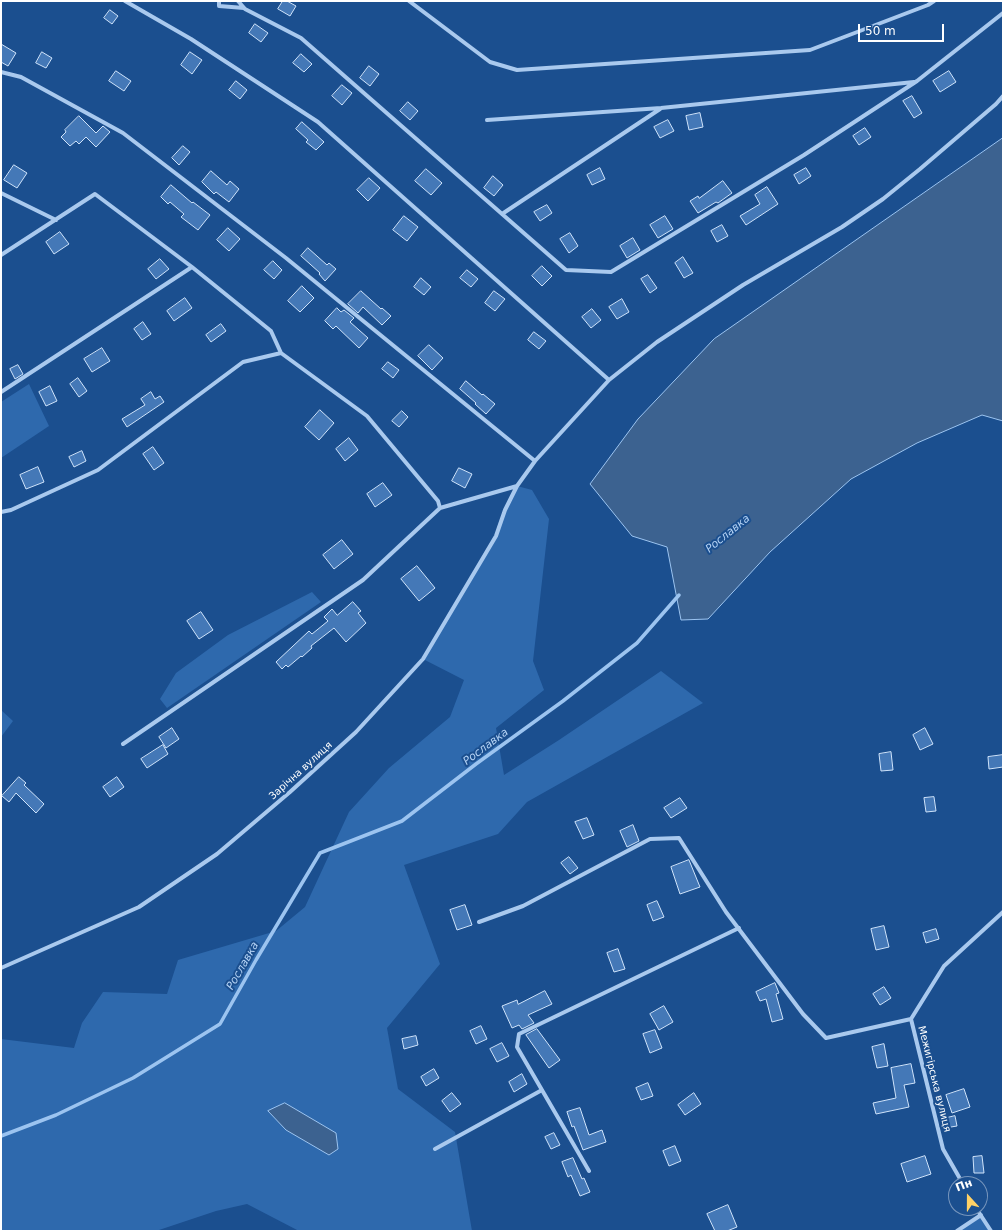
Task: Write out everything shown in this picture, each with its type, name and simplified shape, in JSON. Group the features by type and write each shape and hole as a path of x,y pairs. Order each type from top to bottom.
{"street":[{"path":"125,1 191,39 318,122 609,380"},
{"path":"219,1 219,6 245,8"},
{"path":"238,1 245,8 301,38 566,270 611,272 804,155 917,81 1003,13"},
{"path":"409,1 490,62 517,70 810,50 928,5 934,1"},
{"path":"1,72 21,77 124,133 286,258 535,461"},
{"path":"486,120 661,108 917,81"},
{"name":"Зарічна вулиця","path":"1,968 138,907 211,859 290,792 356,732 423,659 496,536 504,510 517,486 535,461 609,380 657,342 743,285 842,227 883,199 996,104 1003,96"},
{"path":"502,214 661,108"},
{"path":"1,193 56,220"},
{"path":"1,255 95,194 192,267 271,331 281,353 367,416 438,501 440,508"},
{"path":"1,392 192,267"},
{"path":"1,512 11,510 98,470 243,362 281,353"},
{"path":"123,744 363,580 440,508 517,486"},
{"path":"479,922 523,906 650,840 679,838 726,912 803,1014 826,1038 911,1019"},
{"name":"Межигірська вулиця","path":"958,1176 943,1149 911,1019 944,966 1003,912"},
{"path":"589,1170 517,1047 520,1034 738,928"},
{"path":"435,1149 542,1090"},
{"path":"957,1231 980,1216"},
{"path":"982,1216 991,1231"}],"shaded area":[{"path":"29,384 49,426 1,458 1,402"},
{"path":"517,486 532,490 549,519 533,661 544,690 496,728 504,775 661,671 703,703 527,802 498,834 404,865 440,964 387,1028 398,1089 455,1132 472,1231 299,1231 247,1204 216,1211 156,1231 1,1231 1,1039 74,1048 82,1023 103,992 167,994 178,960 276,931 305,907 349,812 389,768 450,717 464,680 423,659 496,536 505,510"},
{"path":"312,592 321,602 167,708 160,699 176,673 228,635"},
{"path":"1,710 13,721 1,737"},
{"path":"982,1216 991,1231 962,1231 960,1229"}],"water":[{"path":"1003,138 1003,421 982,415 917,443 851,479 770,552 708,619 681,620 667,547 632,536 590,484 638,419 714,339"},
{"path":"285,1103 336,1133 338,1149 329,1155 286,1130 268,1111"}],"building":[{"path":"283,1 287,1 296,6 290,16 278,9"},
{"path":"110,10 118,16 112,24 104,18"},
{"path":"255,24 268,33 261,42 249,33"},
{"path":"1,44 16,53 8,66 1,62"},
{"path":"42,52 52,58 46,68 36,63"},
{"path":"190,52 202,60 192,74 181,65"},
{"path":"301,54 312,64 304,72 293,63"},
{"path":"369,66 379,74 370,86 360,78"},
{"path":"116,71 131,81 124,91 109,81"},
{"path":"949,71 956,82 940,92 933,81"},
{"path":"236,81 247,90 240,99 229,90"},
{"path":"342,85 352,93 342,105 332,96"},
{"path":"912,96 922,113 914,118 903,101"},
{"path":"408,102 418,111 410,120 400,111"},
{"path":"700,113 703,127 689,130 686,116"},
{"path":"79,116 96,133 103,126 110,132 96,147 86,137 79,144 76,141 70,146 61,137 66,132 65,130"},
{"path":"668,120 674,131 660,138 654,127"},
{"path":"302,122 324,142 316,150 306,142 308,140 296,129"},
{"path":"865,128 871,137 859,145 853,136"},
{"path":"183,146 190,152 179,165 172,158"},
{"path":"14,165 27,173 17,188 4,180"},
{"path":"600,168 605,179 592,185 587,175"},
{"path":"806,168 811,176 799,184 794,175"},
{"path":"426,169 442,183 431,195 415,181"},
{"path":"211,171 227,185 230,181 239,189 229,202 216,192 214,194 202,182"},
{"path":"493,176 503,185 494,196 484,188"},
{"path":"369,178 380,188 368,201 357,190"},
{"path":"723,181 732,193 718,203 716,202 698,213 690,201 698,196 699,198"},
{"path":"171,185 192,203 193,202 210,215 198,230 181,217 184,214 170,202 168,204 161,197"},
{"path":"767,187 778,204 746,225 740,216 760,204 755,195"},
{"path":"547,205 552,213 540,221 534,212"},
{"path":"404,216 418,227 407,241 393,230"},
{"path":"665,216 673,229 658,238 650,225"},
{"path":"722,225 728,236 717,242 711,231"},
{"path":"228,228 240,239 229,251 217,240"},
{"path":"60,232 69,244 54,254 46,242"},
{"path":"570,233 578,246 569,253 560,239"},
{"path":"633,238 640,250 627,258 620,246"},
{"path":"308,248 327,265 329,263 336,269 325,281 319,274 320,273 301,256"},
{"path":"683,257 693,273 684,278 675,263"},
{"path":"160,259 169,269 156,279 148,269"},
{"path":"273,261 282,270 274,279 264,270"},
{"path":"542,266 552,276 542,286 532,276"},
{"path":"467,270 478,279 471,287 460,278"},
{"path":"648,275 657,288 650,293 641,279"},
{"path":"421,278 431,287 424,295 414,287"},
{"path":"302,286 314,298 300,312 288,301"},
{"path":"361,291 391,316 382,325 363,307 358,313 348,304"},
{"path":"494,291 505,299 495,311 485,303"},
{"path":"185,298 192,308 174,321 167,311"},
{"path":"622,299 629,312 617,319 609,307"},
{"path":"337,308 341,312 344,310 354,318 350,322 368,338 359,348 336,326 333,329 325,321"},
{"path":"592,309 601,320 591,328 582,317"},
{"path":"143,322 151,334 142,340 134,329"},
{"path":"221,324 226,331 211,342 206,335"},
{"path":"534,332 546,341 539,349 528,340"},
{"path":"429,345 443,358 432,370 418,356"},
{"path":"102,348 110,361 92,372 84,359"},
{"path":"388,362 399,370 393,378 382,369"},
{"path":"18,365 23,374 15,379 10,369"},
{"path":"78,378 87,391 79,397 70,384"},
{"path":"466,381 495,404 486,414 460,389"},
{"path":"50,386 57,401 46,406 39,392"},
{"path":"151,392 155,399 160,396 164,402 127,427 122,419 145,405 141,399"},
{"path":"320,410 334,423 319,440 305,427"},
{"path":"402,411 408,417 399,427 392,421"},
{"path":"349,438 358,450 345,461 336,449"},
{"path":"153,447 164,463 154,470 143,454"},
{"path":"82,451 86,461 74,467 69,457"},
{"path":"38,467 44,482 26,489 20,475"},
{"path":"459,468 472,474 465,488 452,481"},
{"path":"383,483 392,495 375,507 367,494"},
{"path":"342,540 353,554 334,569 323,555"},
{"path":"417,566 435,588 419,601 401,579"},
{"path":"353,602 361,611 358,613 366,623 346,642 334,628 311,646 312,648 302,657 301,656 288,667 286,665 282,669 276,662 309,631 312,634 328,621 324,617 332,609 337,615"},
{"path":"201,612 213,630 199,639 187,621"},
{"path":"172,728 179,739 166,748 159,737"},
{"path":"925,728 933,744 920,750 913,735"},
{"path":"163,745 168,754 147,768 141,759"},
{"path":"891,752 893,770 881,771 879,754"},
{"path":"1003,755 1003,767 989,769 988,757"},
{"path":"19,777 26,783 24,785 44,804 36,813 16,793 9,802 2,796"},
{"path":"117,777 124,787 110,797 103,787"},
{"path":"934,797 936,811 926,812 924,798"},
{"path":"680,798 687,808 671,818 664,808"},
{"path":"587,818 594,835 583,839 575,822"},
{"path":"633,825 639,841 627,847 620,831"},
{"path":"569,857 578,868 570,874 561,863"},
{"path":"689,860 700,887 680,894 671,867"},
{"path":"657,901 664,917 653,921 647,905"},
{"path":"465,905 472,925 457,930 450,910"},
{"path":"884,926 889,947 876,950 871,929"},
{"path":"936,929 939,939 926,943 923,933"},
{"path":"618,949 625,969 614,972 607,953"},
{"path":"775,983 779,993 776,994 783,1019 772,1022 766,999 760,1001 756,992"},
{"path":"884,987 891,998 880,1005 873,994"},
{"path":"545,991 552,1004 528,1015 534,1023 522,1029 519,1025 512,1028 502,1006 517,1000 518,1004"},
{"path":"664,1006 673,1022 659,1030 650,1014"},
{"path":"481,1026 487,1039 476,1044 470,1031"},
{"path":"537,1029 560,1060 549,1068 526,1035"},
{"path":"655,1030 662,1048 650,1053 643,1034"},
{"path":"416,1036 418,1045 404,1049 402,1039"},
{"path":"502,1043 509,1056 497,1062 490,1049"},
{"path":"884,1044 888,1066 877,1068 872,1047"},
{"path":"911,1064 915,1083 904,1085 909,1107 876,1114 873,1103 896,1098 891,1068"},
{"path":"434,1069 439,1078 426,1086 421,1077"},
{"path":"522,1074 527,1084 514,1092 509,1082"},
{"path":"648,1083 653,1096 641,1100 636,1088"},
{"path":"964,1089 970,1107 952,1113 946,1095"},
{"path":"452,1093 461,1104 450,1112 442,1101"},
{"path":"694,1093 701,1104 685,1115 678,1105"},
{"path":"580,1108 589,1135 602,1130 606,1142 583,1150 574,1126 572,1127 567,1112"},
{"path":"955,1116 957,1126 945,1128 943,1119"},
{"path":"554,1133 560,1145 551,1149 545,1137"},
{"path":"675,1146 681,1161 669,1166 663,1151"},
{"path":"925,1156 931,1174 907,1182 901,1164"},
{"path":"982,1156 984,1173 974,1173 973,1157"},
{"path":"573,1158 582,1179 584,1178 590,1192 580,1196 571,1175 568,1177 562,1162"},
{"path":"728,1205 737,1227 727,1231 715,1231 707,1214"}],"waterway":[{"name":"Рославка","path":"1,1136 56,1115 133,1078 220,1024 256,960 320,853 402,821 476,764 563,701 637,643 679,595"}]}
